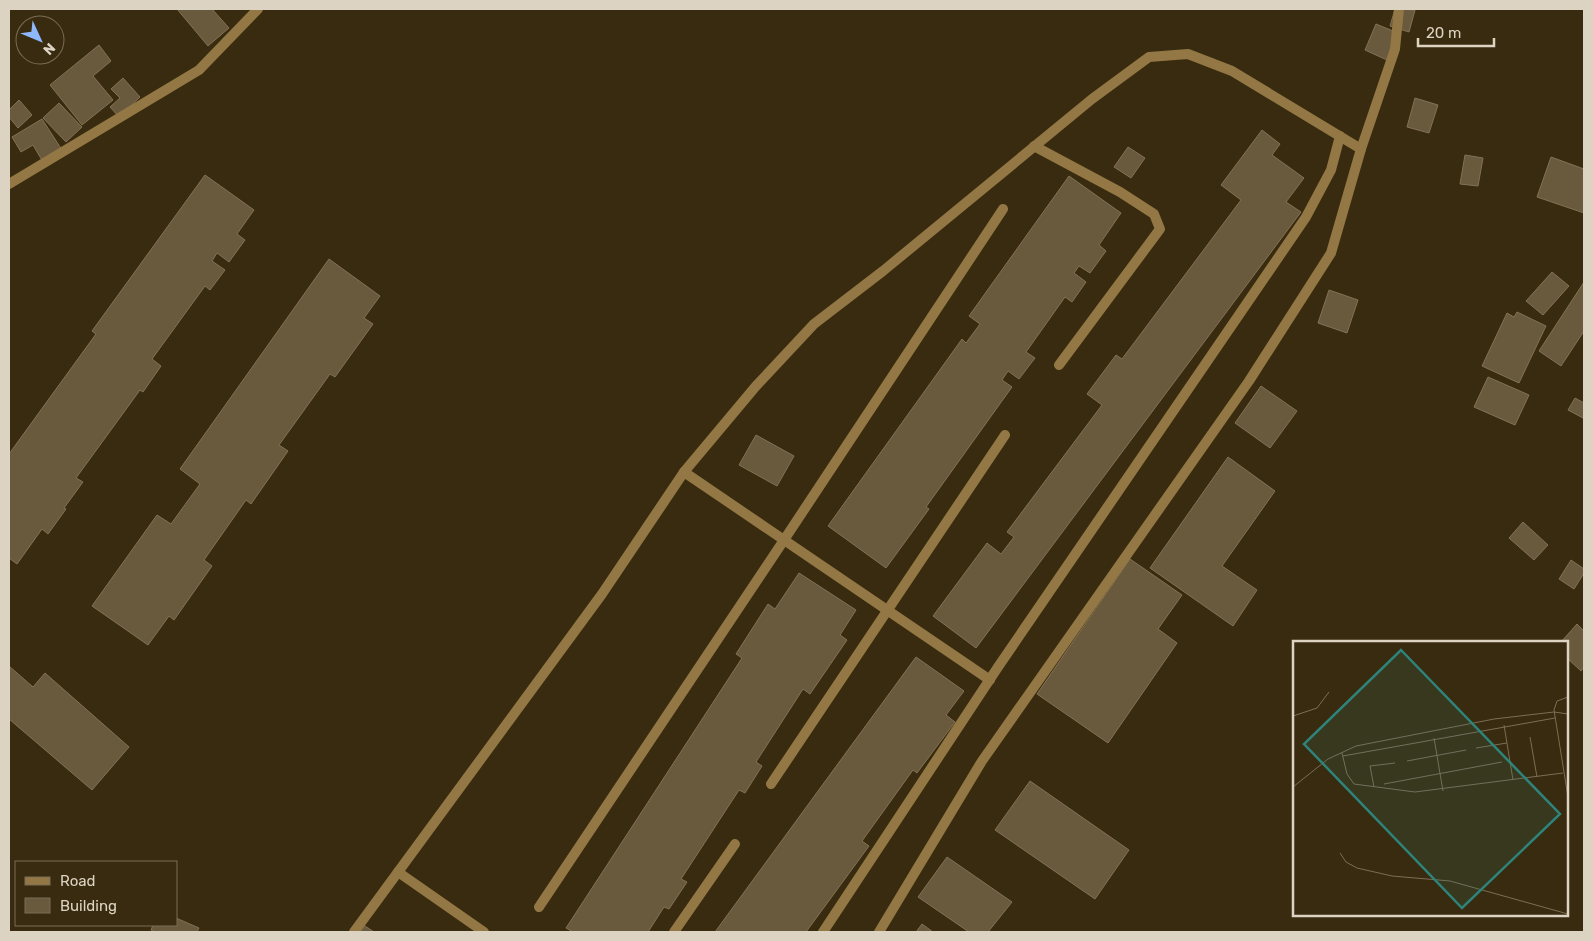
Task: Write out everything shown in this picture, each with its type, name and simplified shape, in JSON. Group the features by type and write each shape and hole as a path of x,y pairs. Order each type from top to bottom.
{"street":[{"path":"9,184 199,70 258,9"},
{"path":"879,932 982,761 1249,381 1331,253 1361,149 1395,49 1400,9"},
{"path":"354,932 602,594 684,472 756,386 814,324 883,271 1092,99 1149,57 1188,54 1232,71 1361,149"},
{"path":"822,932 990,680 1306,217 1331,170 1340,136"},
{"path":"1034,146 1120,192 1154,214 1160,230 1059,365"},
{"path":"539,907 1003,209"},
{"path":"771,784 1006,435"},
{"path":"684,472 990,680"},
{"path":"674,932 735,844"},
{"path":"398,872 484,932"}],"building":[{"path":"177,9 212,9 229,28 208,46"},
{"path":"1395,9 1415,10 1409,32 1390,26"},
{"path":"1376,24 1398,33 1387,60 1365,50"},
{"path":"99,45 111,61 93,76 113,100 82,125 50,85"},
{"path":"123,78 140,97 119,117 110,107 120,98 111,89"},
{"path":"1415,98 1438,105 1429,133 1407,127"},
{"path":"19,100 32,115 18,128 9,117 9,110"},
{"path":"59,103 82,127 66,142 43,118"},
{"path":"42,119 62,150 43,162 33,145 21,152 12,137"},
{"path":"1262,130 1280,144 1272,155 1304,178 1286,202 1301,212 976,648 933,616 987,543 1001,554 1014,537 1007,532 1102,405 1087,394 1116,355 1122,359 1241,200 1221,185"},
{"path":"1128,147 1145,158 1131,178 1114,167"},
{"path":"1465,155 1483,158 1478,186 1460,184"},
{"path":"1551,157 1584,169 1584,213 1537,197"},
{"path":"205,175 254,210 237,234 245,240 229,262 217,253 212,261 225,270 210,290 205,286 152,359 161,366 143,392 140,390 76,478 83,482 64,508 66,509 48,534 42,529 17,564 9,558 9,454 96,334 92,331"},
{"path":"1069,176 1121,213 1099,245 1106,251 1090,273 1079,266 1074,273 1086,282 1072,302 1065,297 1026,352 1035,358 1019,379 1008,371 1002,380 1012,387 926,507 929,509 886,568 828,526 962,339 966,343 980,324 969,316"},
{"path":"329,259 380,296 364,318 373,324 335,377 330,374 279,445 288,451 251,504 246,500 204,560 212,566 174,620 169,616 148,645 92,606 157,515 171,524 200,484 180,469"},
{"path":"1552,272 1569,286 1543,315 1526,301"},
{"path":"1584,282 1584,331 1561,366 1539,351"},
{"path":"1329,290 1358,300 1347,333 1318,323"},
{"path":"1517,312 1546,326 1519,383 1482,366 1507,313 1514,317"},
{"path":"1488,377 1529,395 1515,425 1474,407"},
{"path":"1261,386 1297,411 1270,448 1235,423"},
{"path":"1575,398 1584,403 1583,418 1568,410"},
{"path":"756,435 794,456 777,486 739,465"},
{"path":"1228,457 1275,491 1222,566 1257,590 1233,626 1150,568"},
{"path":"1523,522 1548,545 1534,560 1509,538"},
{"path":"1130,559 1182,595 1158,629 1177,643 1108,743 1037,694"},
{"path":"1571,560 1584,569 1584,573 1574,589 1559,579"},
{"path":"799,573 856,610 840,635 847,640 810,694 803,689 756,762 762,766 745,793 739,790 681,879 687,882 669,909 664,907 648,932 573,932 566,928 742,658 736,654 768,604 775,609"},
{"path":"1577,624 1584,631 1584,667 1581,671 1568,659 1568,641 1562,641"},
{"path":"916,657 964,691 946,715 955,722 917,773 913,770 862,841 869,846 806,932 715,932"},
{"path":"9,666 33,687 45,673 129,747 92,790 9,719"},
{"path":"1030,781 1129,850 1095,899 995,830"},
{"path":"947,857 1012,902 988,932 969,932 918,897"},
{"path":"178,919 199,928 197,932 155,932 151,930 153,926 178,926"},
{"path":"362,924 374,932 356,932"},
{"path":"922,924 933,932 916,932"}]}
